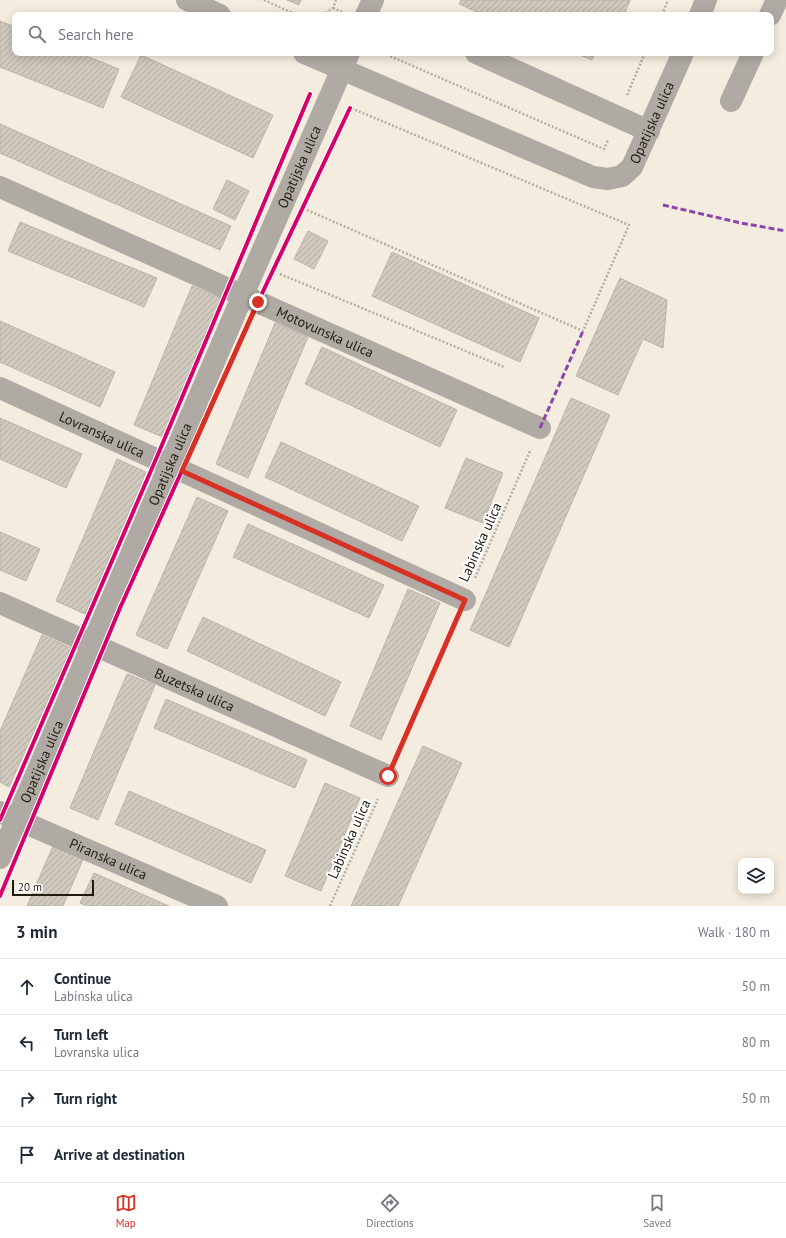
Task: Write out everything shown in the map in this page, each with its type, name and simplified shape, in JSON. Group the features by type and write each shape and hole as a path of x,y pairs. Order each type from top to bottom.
{"street":[{"path":"187,0 213,12"},
{"path":"367,12 373,0"},
{"path":"701,12 706,0"},
{"path":"771,12 777,0"},
{"path":"320,56 346,61"},
{"path":"483,56 649,131"},
{"name":"Opatijska ulica","path":"0,858 8,815 93,644 346,61 593,177 608,179 622,176 632,167 682,56"},
{"path":"731,101 752,56"},
{"name":"Motovunska ulica","path":"0,187 540,428"},
{"name":"Lovranska ulica","path":"0,388 465,600"},
{"name":"Buzetska ulica","path":"0,603 388,776"},
{"name":"Piranska ulica","path":"8,815 217,906"}],"path":[{"path":"264,0 290,12"},
{"path":"327,12 333,8 336,0"},
{"path":"663,12 668,0"},
{"path":"302,208 583,331 629,225 350,108 346,115"},
{"path":"280,274 504,367"}],"building":[{"path":"287,0 301,0 299,5"},
{"path":"461,0 630,0 625,12 477,12 459,4"},
{"path":"0,21 12,26 12,56 86,56 119,69 103,108 0,67"},
{"path":"141,56 143,56 273,115 253,158 121,97"},
{"path":"582,56 594,56 592,60"},
{"path":"0,124 231,226 220,250 0,153"},
{"path":"227,180 249,191 235,220 213,209"},
{"path":"20,222 157,278 144,307 8,251"},
{"path":"308,231 328,241 314,269 294,259"},
{"path":"392,252 539,318 520,362 372,296"},
{"path":"620,278 667,300 663,348 643,339 618,395 576,376"},
{"path":"192,286 221,298 163,437 134,425"},
{"path":"0,321 115,372 100,407 0,362"},
{"path":"275,323 308,337 248,478 216,464"},
{"path":"322,347 457,410 440,447 305,384"},
{"path":"571,398 610,415 509,647 470,630"},
{"path":"0,418 82,454 66,488 0,459"},
{"path":"281,442 419,506 402,541 265,477"},
{"path":"466,458 503,473 483,523 445,508"},
{"path":"117,459 146,472 85,614 56,601"},
{"path":"197,497 228,511 167,649 136,635"},
{"path":"248,524 384,585 369,618 233,557"},
{"path":"0,532 40,549 26,581 0,570"},
{"path":"408,589 440,603 381,740 350,726"},
{"path":"203,617 341,682 325,716 187,651"},
{"path":"42,635 71,648 9,787 0,782 0,731"},
{"path":"127,674 155,685 98,820 70,808"},
{"path":"166,699 307,760 295,788 154,728"},
{"path":"423,746 462,763 398,906 351,906"},
{"path":"325,783 360,798 321,891 285,876"},
{"path":"129,791 266,850 251,883 115,824"},
{"path":"53,846 83,859 63,906 27,906"},
{"path":"94,873 169,906 87,906 80,903"}],"marked path":[{"path":"663,205 741,223 786,231"},
{"path":"540,428 583,331"}],"cycle path":[{"path":"0,820 156,459 310,94"},
{"path":"0,896 120,608 258,302 350,108"}],"route":[{"path":"258,302 182,471 465,600 388,776"}]}
